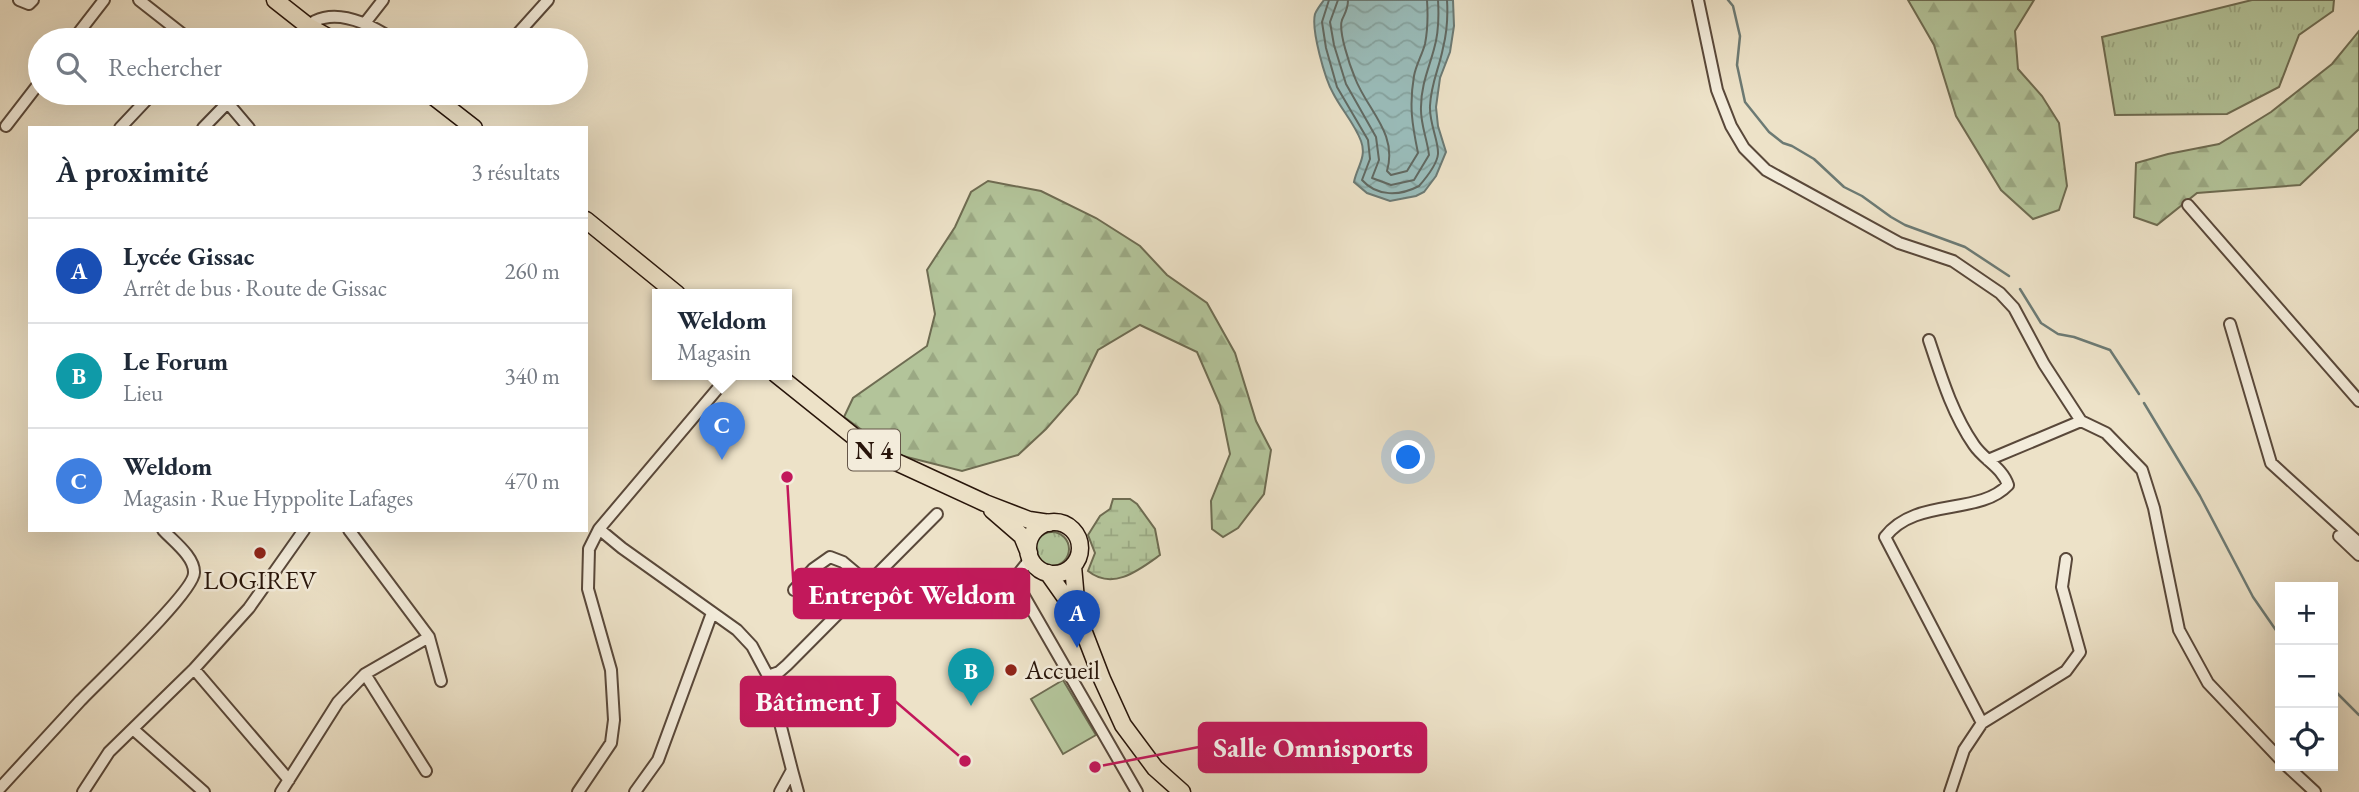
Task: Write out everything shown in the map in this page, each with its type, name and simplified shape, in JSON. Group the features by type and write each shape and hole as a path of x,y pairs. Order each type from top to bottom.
{"main road":[{"path":"275,0 312,28"},
{"path":"449,105 472,126"},
{"path":"588,222 671,289"},
{"name":"N 4","path":"783,380 881,455 1028,520 1065,525 1077,536 1080,551 1073,566 1077,614"},
{"name":"N 4","path":"985,503 1022,536 1039,569 1048,573 1077,614 1107,691 1123,725 1142,753 1178,788 1195,792"},
{"path":"1030,556 1031,537 1035,531 1049,523"},
{"path":"1048,573 1061,573 1073,566"}],"street":[{"path":"19,0 29,4 33,0"},
{"path":"82,28 104,0"},
{"path":"139,0 175,28"},
{"path":"365,23 383,0"},
{"path":"523,28 548,0"},
{"path":"1698,0 1717,90 1731,126 1744,148 1766,170 1899,243 1954,261 2000,292 2014,308 2044,364 2081,421 2106,433 2142,470 2154,508 2179,630 2208,683 2275,754"},
{"path":"308,26 316,20 345,17 374,28"},
{"path":"6,126 28,98"},
{"path":"122,126 142,105"},
{"path":"205,126 224,105"},
{"path":"230,105 247,126"},
{"path":"2188,205 2359,401"},
{"path":"2230,324 2271,463 2359,543"},
{"path":"1929,340 1947,397 1974,446 2005,475 2008,485 2000,494 1911,517 1893,526 1885,537 1982,723"},
{"path":"578,792 611,743 614,720 611,670 588,589 589,549 599,530 725,380"},
{"path":"1988,460 2081,421"},
{"path":"768,676 786,666 937,514"},
{"path":"599,530 737,630 752,646 768,676 798,792"},
{"path":"0,788 160,620 190,584 195,575 193,563 165,532"},
{"path":"83,792 109,752 194,669 249,608 303,532"},
{"path":"350,532 429,637 441,681"},
{"path":"2339,536 2359,555"},
{"path":"1030,556 1015,578 1137,792"},
{"path":"794,590 813,569 830,557 844,562 868,583"},
{"path":"1950,792 1964,750 1982,723 2066,671 2080,652 2062,587 2066,559"},
{"path":"635,792 658,760 712,613"},
{"path":"281,792 338,702 365,674 429,637"},
{"path":"194,669 289,780"},
{"path":"365,674 426,771"},
{"path":"134,730 204,792"},
{"path":"780,792 792,771"},
{"path":"2292,771 2315,792"}],"green space":[{"path":"1908,0 2034,0 2015,31 2018,69 2042,96 2059,123 2067,186 2059,210 2033,219 2001,190 1956,116 1934,45"},
{"path":"2252,0 2334,0 2333,11 2299,35 2279,87 2227,114 2115,115 2102,37"},
{"path":"2359,31 2359,129 2300,185 2197,193 2157,225 2134,217 2136,163 2219,144 2271,112 2332,64"},
{"path":"988,181 1041,191 1096,218 1140,246 1167,275 1207,303 1235,353 1256,421 1271,450 1264,494 1238,528 1223,537 1212,529 1211,501 1230,454 1220,405 1197,352 1140,325 1098,350 1077,394 1018,455 962,471 895,454 844,417 853,398 927,346 935,314 927,270 955,227 971,192"},
{"path":"1113,499 1130,499 1137,504 1155,529 1160,555 1135,572 1116,579 1107,579 1088,571 1095,553 1088,535 1100,516 1110,509"},
{"path":"1052,532 1064,537 1069,549 1064,561 1052,566 1040,561 1035,549 1040,537"},
{"path":"1063,680 1096,735 1063,754 1031,699"}],"water":[{"path":"1324,0 1453,0 1454,26 1450,52 1440,78 1436,107 1438,126 1446,152 1436,176 1424,192 1416,196 1390,201 1367,193 1354,182 1363,147 1336,99 1323,66 1314,21"}],"waterway":[{"path":"1728,0 1733,6 1740,36 1737,65 1745,102 1769,132 1783,143 1814,159 1844,187 1891,217 1905,225 1965,247 2009,276"},
{"path":"2020,289 2041,323 2058,334 2110,350 2139,394"},
{"path":"2144,403 2200,496 2253,597 2275,629"},
{"path":"2338,694 2359,715"}],"place":[{"name":"Weldom","path":"722,460"},
{"name":"Entrepôt Weldom","path":"787,477"},
{"name":"LOGIREV","path":"260,553"},
{"name":"Lycée Gissac","path":"1077,648"},
{"name":"Accueil","path":"1011,670"},
{"name":"Le Forum","path":"971,706"},
{"name":"Bâtiment J","path":"965,761"},
{"name":"Salle Omnisports","path":"1095,767"}]}
